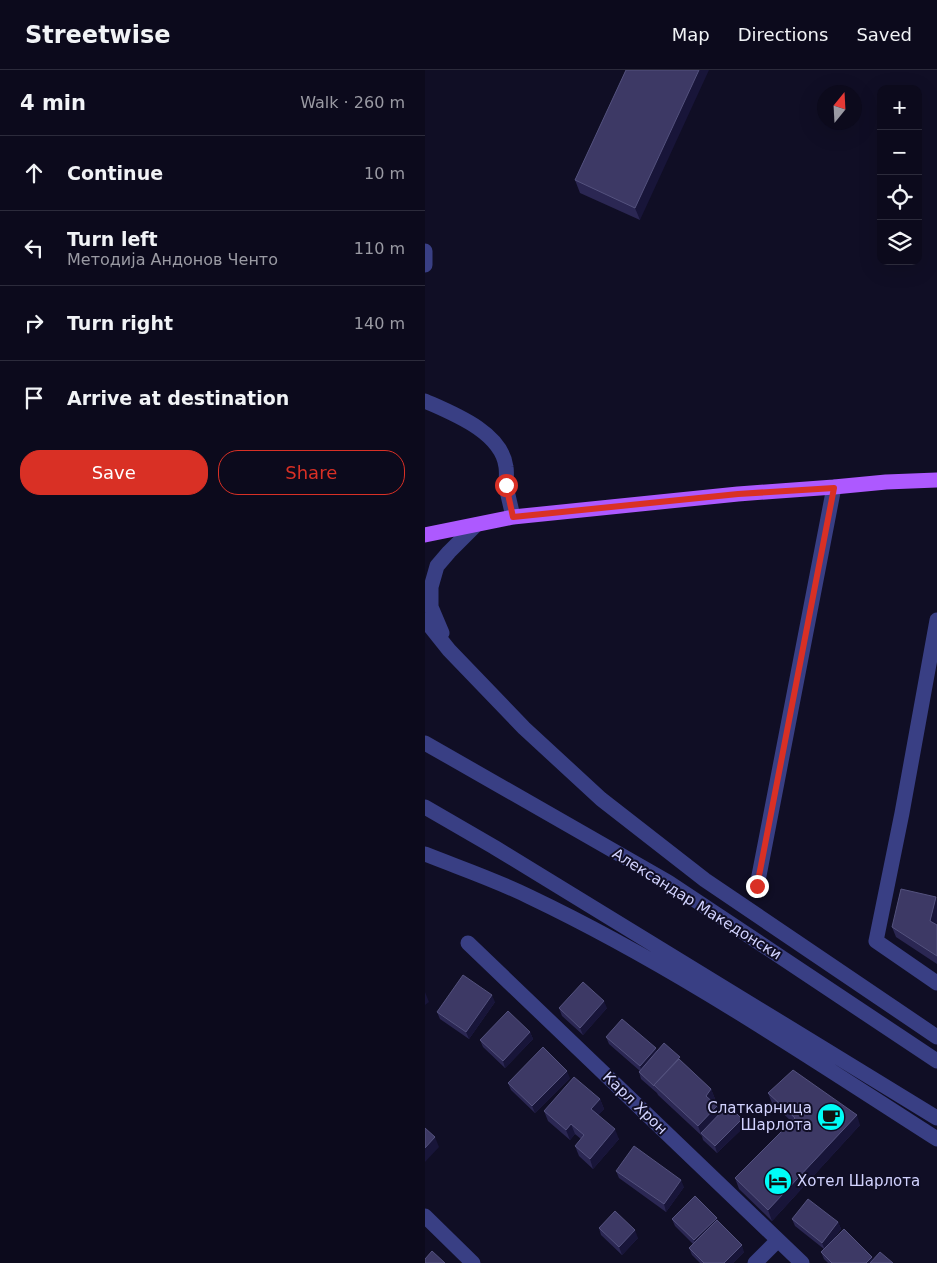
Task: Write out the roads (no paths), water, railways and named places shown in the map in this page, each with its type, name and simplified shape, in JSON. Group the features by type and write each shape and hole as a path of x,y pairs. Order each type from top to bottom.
{"main road":[{"path":"425,535 513,517 738,494 834,488 886,482 937,480"}],"street":[{"path":"425,251 425,265"},
{"path":"425,401 465,419 486,435 499,449 506,466 506,485 513,517"},
{"path":"757,886 834,488"},
{"path":"449,650 431,607 431,587 437,566 476,525"},
{"path":"425,620 449,650 525,728 601,799 705,880 937,1038"},
{"path":"937,620 930,692 902,813 876,941 937,983"},
{"name":"Александар Македонски","path":"425,743 668,882 937,1061"},
{"path":"425,807 544,877 937,1118"},
{"path":"425,854 529,896 694,985 937,1139"},
{"name":"Карл Хрон","path":"468,943 802,1263"},
{"path":"425,1216 473,1263"},
{"path":"755,1263 778,1240"}],"place":[{"name":"Слаткарница Шарлота","path":"831,1117"},
{"name":"Хотел Шарлота","path":"778,1181"}]}
